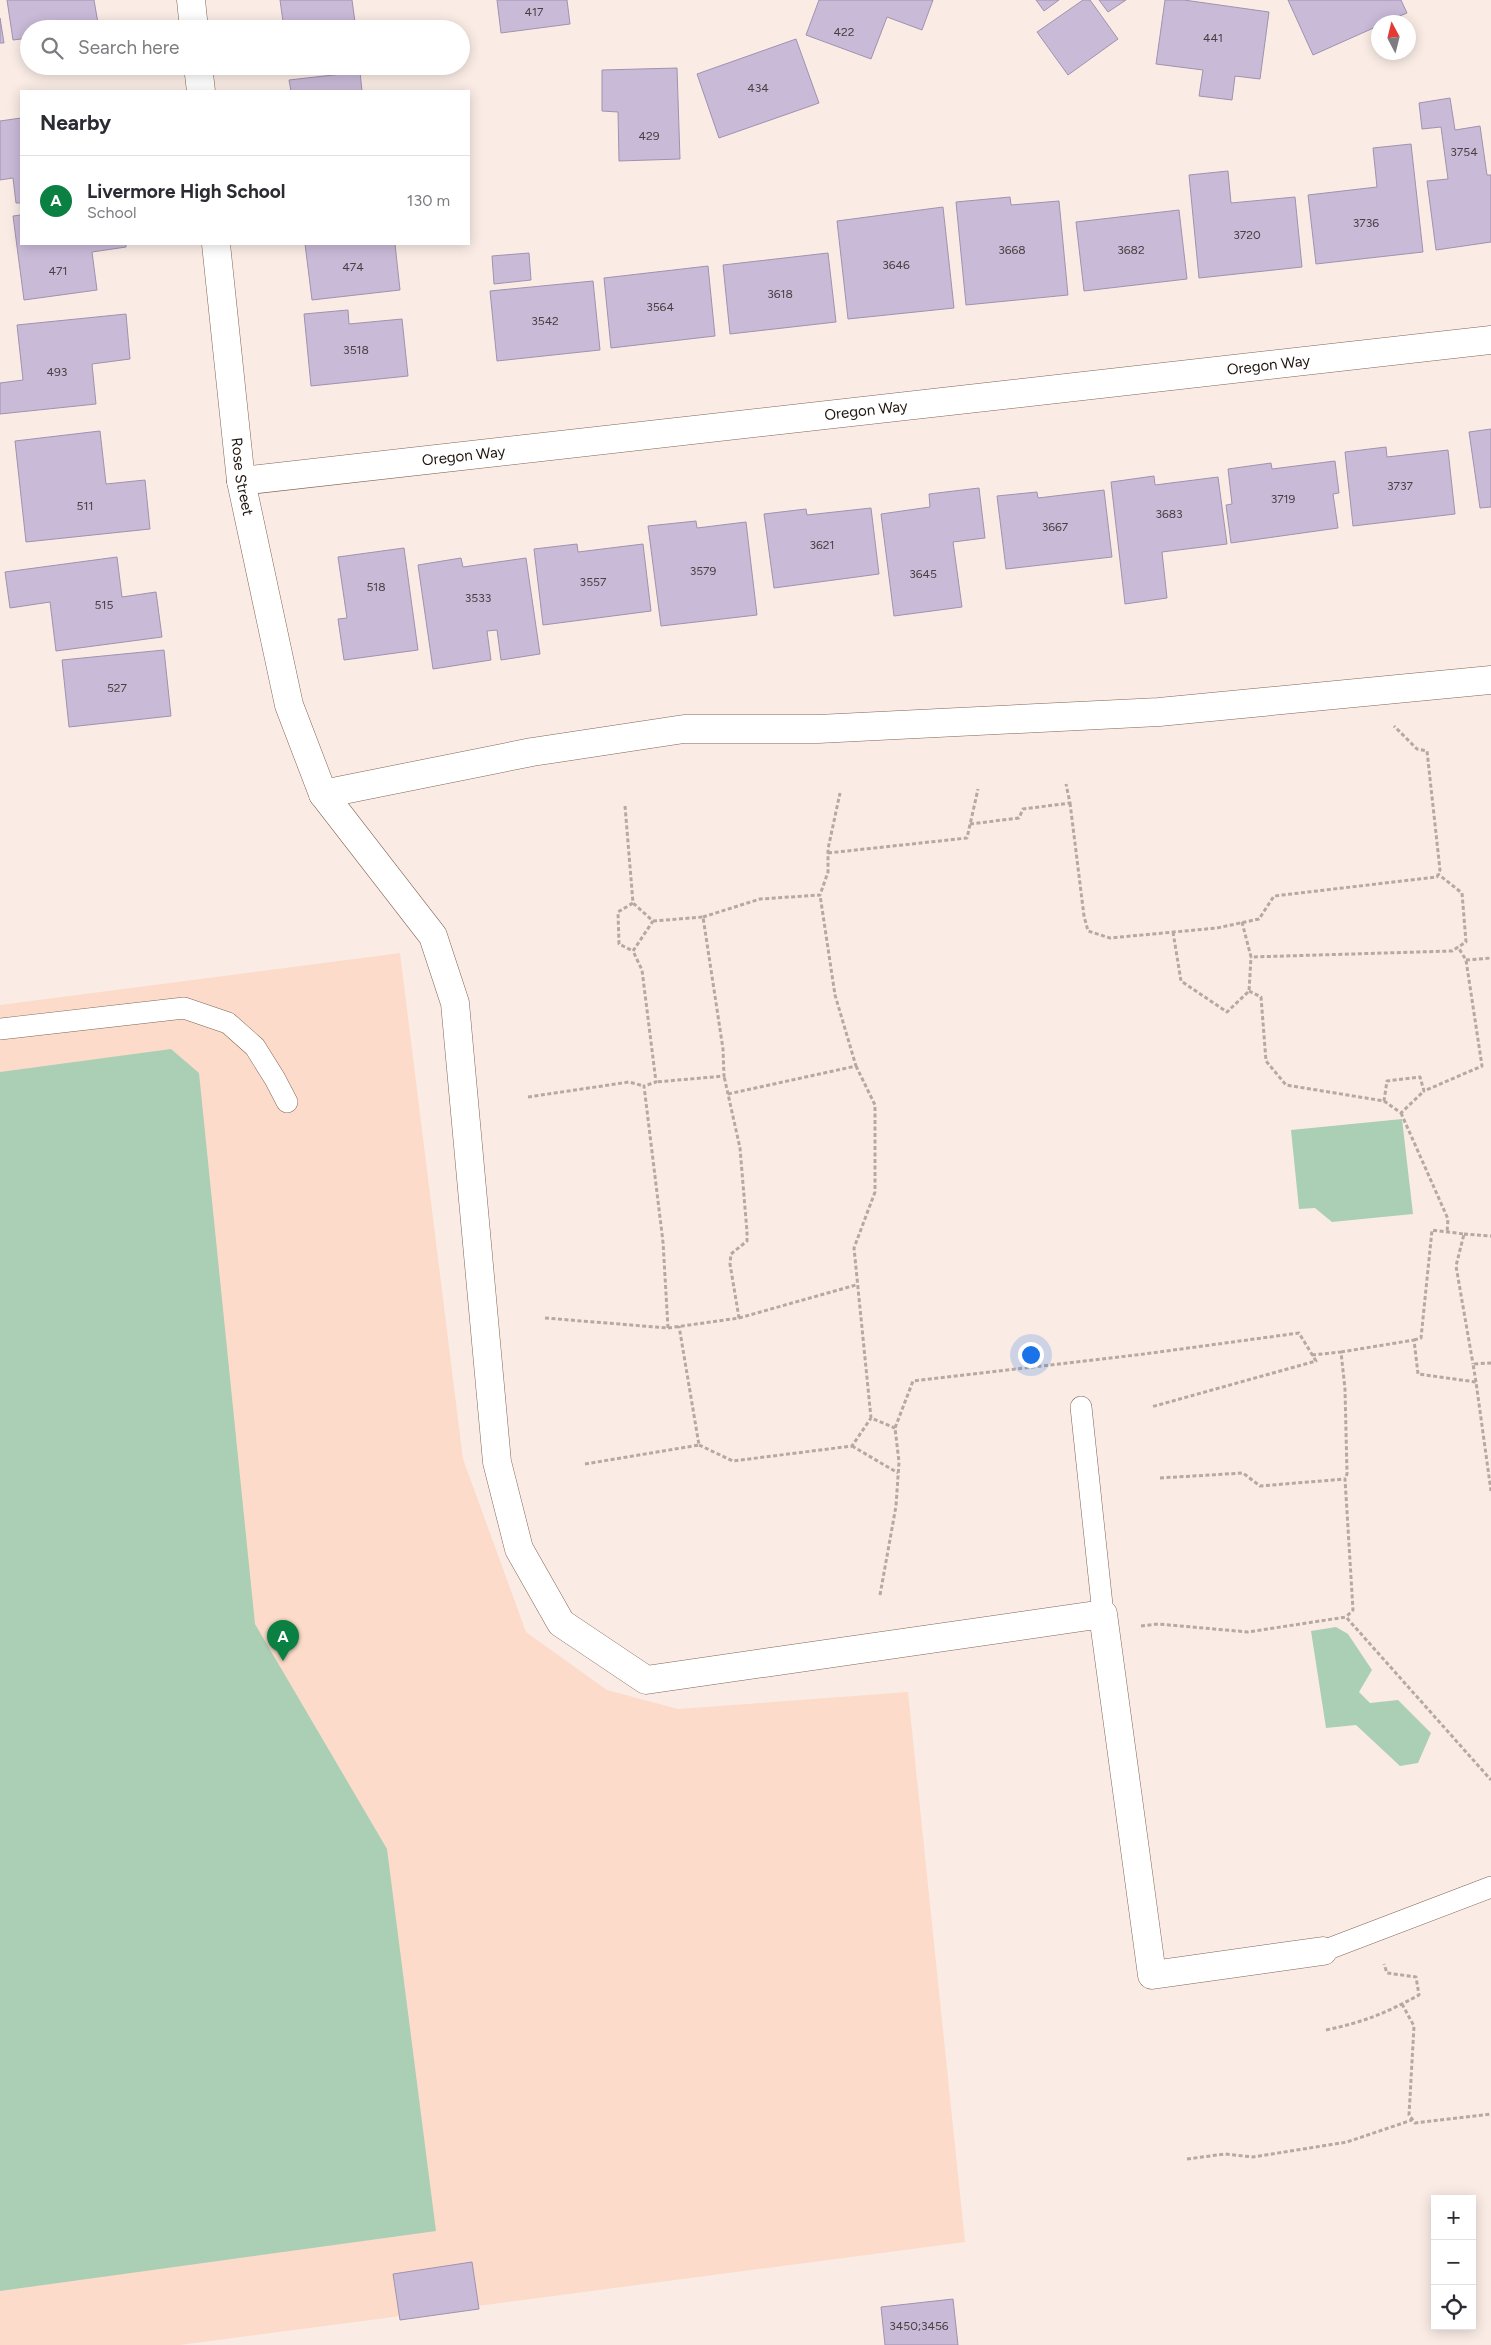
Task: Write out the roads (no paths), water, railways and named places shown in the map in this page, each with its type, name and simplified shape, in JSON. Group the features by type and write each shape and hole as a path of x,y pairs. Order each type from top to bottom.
{"street":[{"path":"191,0 193,20"},
{"path":"199,75 201,90"},
{"name":"Rose Street","path":"216,245 241,481 289,705 323,794 433,936 455,1003 497,1462 519,1549 561,1623 646,1680 1104,1622"},
{"name":"Oregon Way","path":"241,481 1491,340"},
{"path":"323,794 532,752 684,729 818,729 1159,712 1491,680"},
{"path":"1104,1622 1152,1975 1323,1951"}],"lane":[{"path":"0,1029 184,1008 228,1023 255,1047 275,1079 286,1102"},
{"path":"1081,1407 1104,1622"},
{"path":"1323,1951 1491,1887"}],"place":[{"name":"Livermore High School","path":"283,1661"}]}
